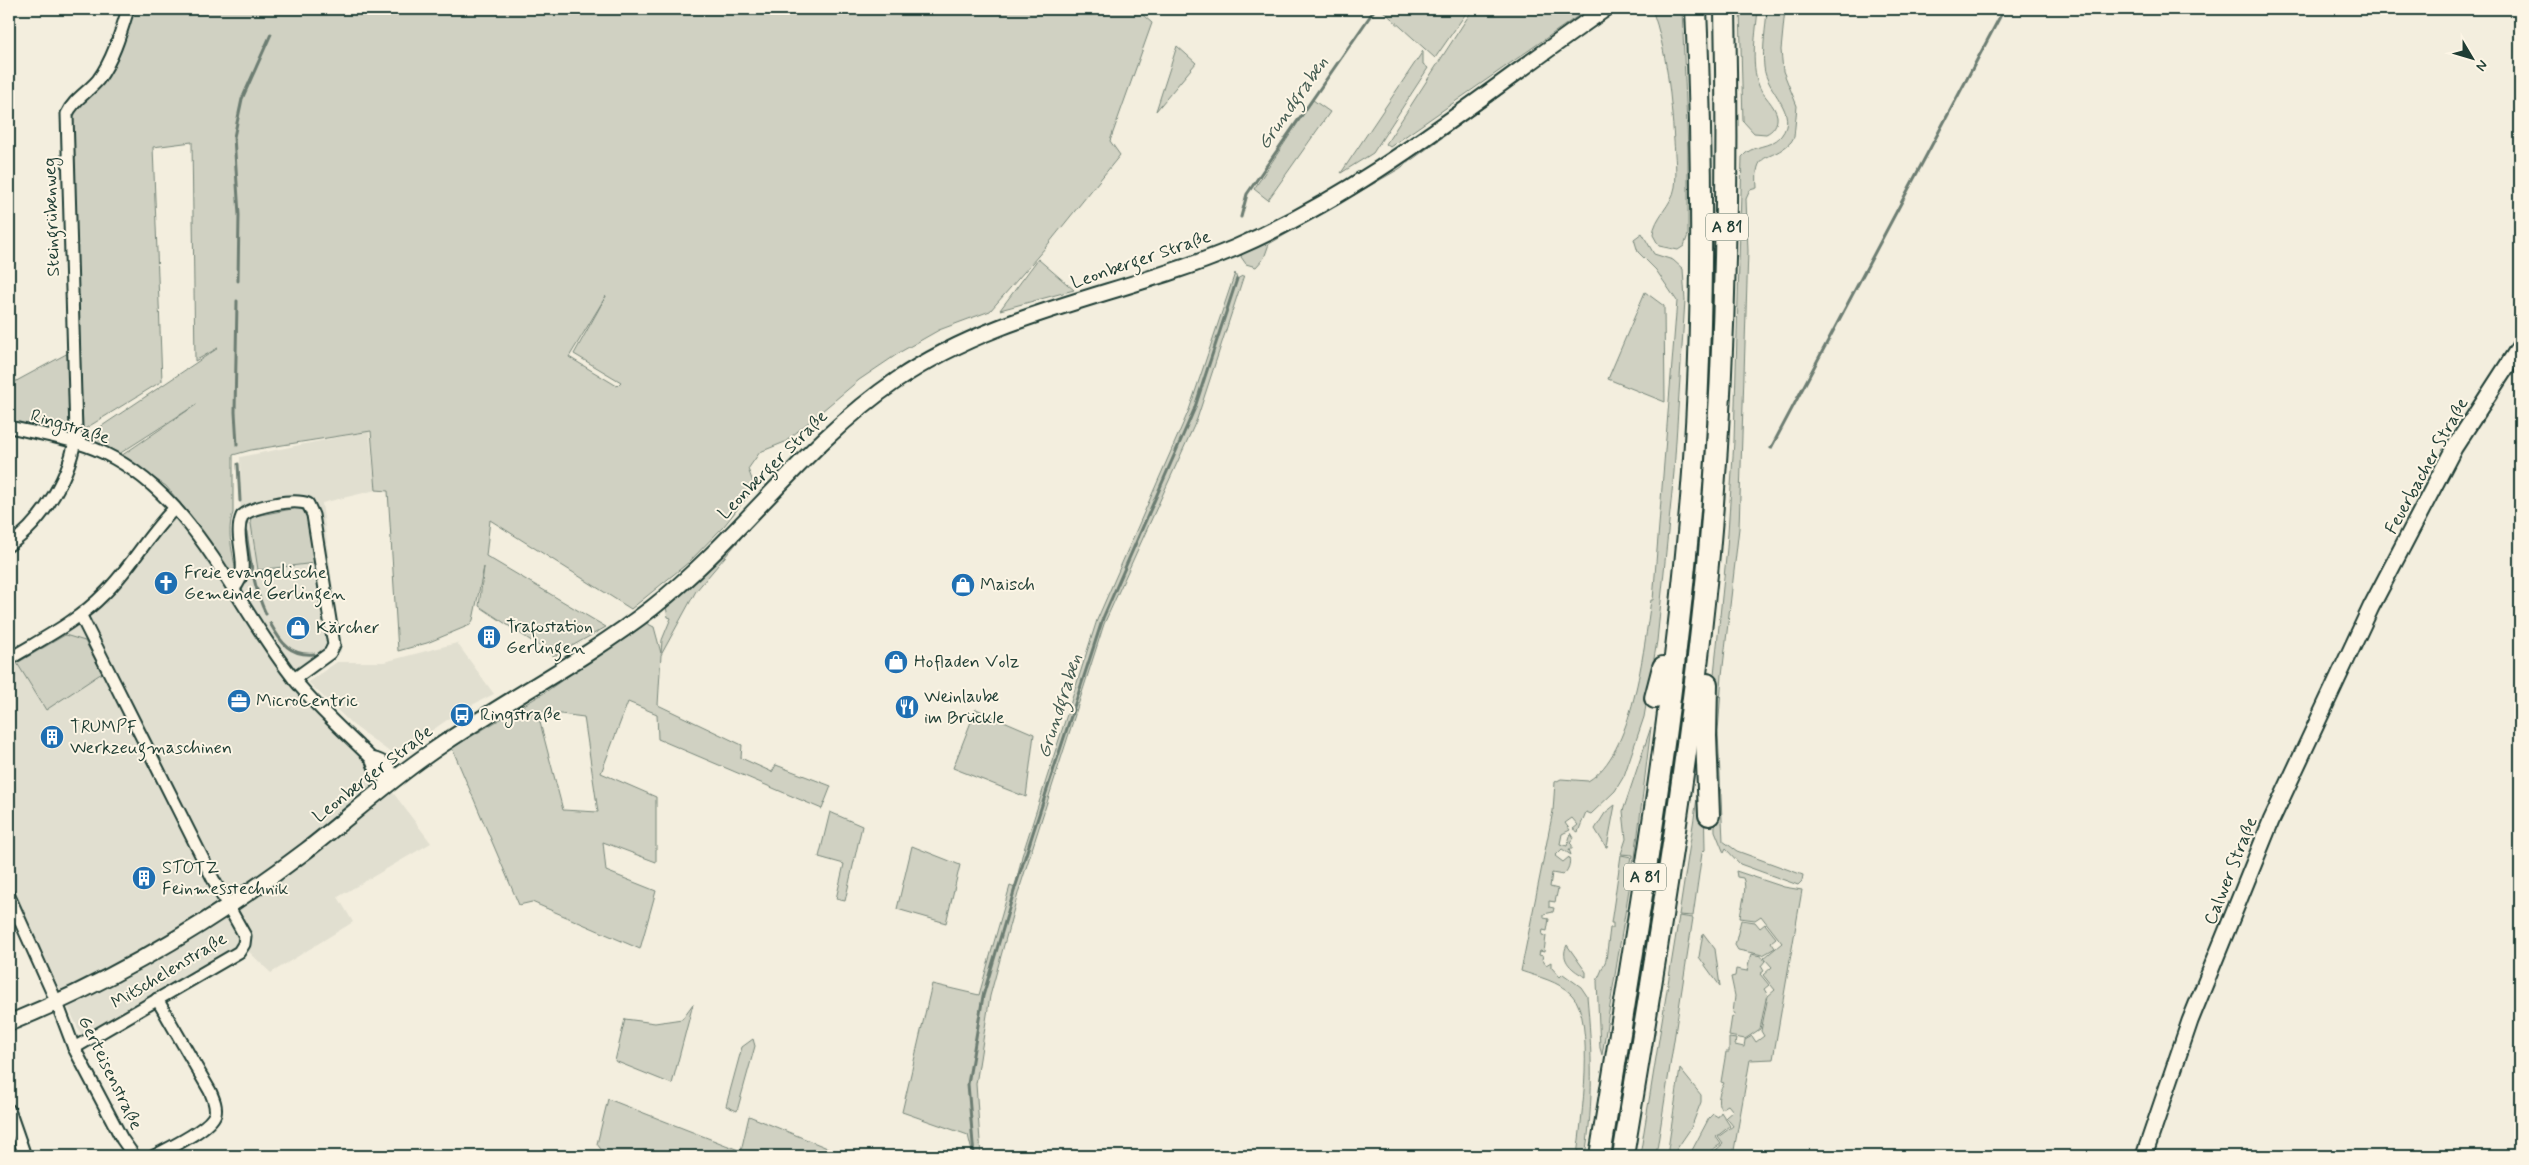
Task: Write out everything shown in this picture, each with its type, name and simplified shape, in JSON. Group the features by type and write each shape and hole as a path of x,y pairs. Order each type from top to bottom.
{"highway":[{"name":"A 81","path":"1600,1156 1646,865 1681,597 1693,472 1698,360 1702,136 1696,9"},
{"name":"A 81","path":"1623,1156 1676,823 1709,554 1725,326 1728,152 1725,9"},
{"path":"1654,698 1681,597"},
{"path":"1700,637 1707,681 1706,736 1709,815"},
{"path":"1594,1156 1596,1094"}],"main road":[{"name":"Leonberger Straße","path":"9,1023 57,1003 134,964 228,906 308,849 393,781 466,728 591,650 653,607 705,561 835,428 902,376 934,357 995,329 1199,262 1282,226 1323,204 1381,168 1605,9"},
{"name":"Feuerbacher Straße","path":"2371,607 2454,448 2520,346"},
{"name":"Calwer Straße","path":"2144,1156 2190,1021 2271,821 2371,607"}],"street":[{"name":"Steingrübenweg","path":"9,544 36,521 63,478 73,455 75,443 67,114 70,107 90,89 102,73 128,9"},
{"name":"Ringstraße","path":"9,428 75,443 122,463 157,488 175,508 234,588 294,679 371,758 376,772 382,778 393,781"},
{"path":"234,588 241,581 242,571 238,531 242,516 256,508 301,501 308,504 314,515 334,644 330,653 294,679"},
{"path":"9,658 81,616 106,593 153,531 175,508"},
{"path":"81,616 228,906"},
{"name":"Gerteisenstraße","path":"9,896 12,914 57,1003 74,1048 122,1138 134,1156"},
{"name":"Mitschelenstraße","path":"74,1048 239,952 244,944 245,936 228,906"},
{"path":"154,1156 204,1127 214,1115 216,1107 206,1083 157,999"},
{"path":"9,1110 25,1156"}],"shaded area":[{"path":"134,9 1136,9 1152,23 1110,141 1120,155 1045,248 990,311 939,330 902,351 859,380 785,442 760,452 748,469 755,487 724,526 689,562 631,609 490,520 486,556 606,627 554,656 479,606 484,567 473,620 470,625 427,643 398,651 388,491 376,490 371,431 251,450 233,455 233,513 230,535 236,572 232,574 192,517 166,486 121,456 197,404 119,454 84,438 218,348 195,361 192,142 153,147 162,381 83,430 72,122 76,108 111,70","holes":["606,296 574,354 621,382 617,386 569,357"]},
{"path":"1381,9 1469,9 1435,58"},
{"path":"1473,9 1588,9 1390,147 1386,144"},
{"path":"1652,9 1682,9 1688,150 1688,235 1684,246 1678,250 1659,246 1653,235 1656,223 1673,194 1676,170 1668,74"},
{"path":"1740,9 1758,9 1754,48 1756,77 1761,90 1774,108 1777,116 1775,127 1766,134 1754,133 1743,121"},
{"path":"1767,9 1785,9 1781,50 1783,71 1797,106 1794,137 1783,149 1761,162 1758,167 1757,188 1750,190 1746,199 1748,251 1739,528 1722,675 1718,732 1723,841 1737,851 1803,875 1802,881 1798,885 1740,864 1726,849 1724,853 1715,831 1713,684 1727,548 1734,441 1742,157 1751,150 1777,140 1786,127 1787,119 1766,76 1764,67"},
{"path":"1177,46 1196,63 1156,111"},
{"path":"1423,51 1423,64 1428,68 1373,153 1341,173"},
{"path":"1501,86 1505,92 1399,169 1269,244 1264,258 1256,267 1246,264 1241,257 1244,248"},
{"path":"1313,100 1330,112 1268,200 1254,189"},
{"path":"1642,233 1654,254 1673,260 1683,269 1685,300 1674,472 1657,641 1644,717 1624,776 1615,791 1591,814 1586,812 1578,832 1573,829 1578,825 1572,818 1565,823 1570,830 1562,834 1560,844 1567,846 1571,833 1574,838 1570,843 1572,845 1572,849 1569,849 1571,855 1562,849 1555,856 1563,862 1569,857 1570,859 1563,875 1552,873 1550,887 1558,889 1555,902 1549,901 1549,907 1554,908 1553,912 1544,914 1544,918 1549,919 1547,931 1543,930 1542,935 1546,936 1544,952 1540,951 1539,955 1543,956 1542,959 1546,965 1551,962 1551,967 1560,977 1563,974 1581,987 1587,996 1591,1056 1590,1116 1585,1156 1577,1156 1585,1072 1583,1026 1579,1008 1572,995 1561,986 1521,971 1553,811 1555,782 1561,779 1588,781 1603,768 1616,748 1634,699 1645,645 1651,600 1653,600 1677,301 1656,270 1638,252 1634,239"},
{"path":"1713,248 1716,249 1707,437 1692,625 1656,891 1613,1156 1611,1156 1658,859 1688,635 1706,443"},
{"path":"1038,259 1074,290 1000,310"},
{"path":"1235,273 1237,279 1244,275 1197,419 1104,624 1019,890 990,996 976,1084 981,1156 973,1156 968,1135 902,1112 932,984 979,995 1010,886 1015,888 1022,856 1097,620 1189,410"},
{"path":"1645,292 1664,306 1665,402 1608,379"},
{"path":"70,352 70,431 9,422 9,385"},
{"path":"369,431 376,490 322,503 341,652 315,657 285,680 382,778 431,843 338,897 353,922 271,973 245,948 83,1039 9,880 9,660 81,616 174,518 233,588 242,571 240,457"},
{"path":"297,508 309,512 315,563 258,570 250,517"},
{"path":"741,538 696,591 661,655 658,705 742,745 741,758 772,772 776,765 831,786 822,809 658,739 657,714 628,702 601,773 656,797 656,862 603,842 606,871 656,891 640,949 532,902 519,905 452,748 544,693 644,622 654,627 661,653 662,640 671,618 668,617 666,607 735,540","holes":["537,711 584,717 598,812 563,810"]},
{"path":"65,635 85,641 102,673 46,710 17,663"},
{"path":"457,643 494,694 460,711 395,756 353,725 308,682 337,662 384,662"},
{"path":"976,709 1034,734 1026,797 953,768"},
{"path":"1651,727 1635,858 1632,863 1633,855 1621,854 1626,839 1623,811"},
{"path":"1700,779 1704,798 1705,850 1702,853 1693,916 1679,915"},
{"path":"1615,805 1606,847 1595,829 1605,813"},
{"path":"830,812 862,826 845,901 836,899 844,864 819,857"},
{"path":"912,846 960,865 946,923 897,909"},
{"path":"1621,855 1631,857 1629,866 1632,867 1602,1055 1600,1048 1597,981 1606,960 1610,928 1613,928 1613,923 1611,923"},
{"path":"1736,871 1784,887 1802,890 1773,1059 1750,1060 1733,1156 1709,1156 1723,1144 1718,1137 1733,1126 1726,1117 1733,1111 1728,1105 1721,1109 1719,1106 1719,1095 1724,1083 1721,1082 1726,1052 1729,1052 1729,1038 1736,1039 1735,1045 1744,1047 1745,1040 1752,1036 1756,1042 1764,1036 1761,1031 1768,996 1775,990 1763,975 1772,967 1764,958 1782,943 1761,916 1755,920 1740,918 1745,887 1743,878 1737,877"},
{"path":"1679,916 1693,918 1656,1156 1640,1156"},
{"path":"1741,920 1755,922 1760,928 1765,924 1776,938 1771,942 1775,948 1763,955 1738,950 1735,945"},
{"path":"1703,933 1715,949 1720,986 1699,957"},
{"path":"1567,945 1586,972 1586,977 1576,972 1566,960 1565,950"},
{"path":"1751,954 1761,956 1765,961 1761,966 1764,971 1760,974 1769,985 1764,989 1767,994 1760,1029 1745,1039 1729,1036 1732,1016 1734,1017 1735,1013 1733,1013 1735,996 1731,977 1735,976 1736,969 1747,971"},
{"path":"693,1004 672,1084 615,1061 625,1019 655,1023 682,1019"},
{"path":"753,1039 755,1046 737,1111 726,1106 742,1047"},
{"path":"1680,1069 1701,1095 1701,1102 1691,1128 1672,1156 1667,1156"},
{"path":"608,1099 741,1151 749,1116 847,1156 606,1156 597,1144"},
{"path":"1721,1112 1730,1126 1716,1137 1721,1144 1706,1154 1707,1156 1689,1156 1709,1118 1713,1114 1718,1117"}],"waterway":[{"name":"Grundgraben","path":"1241,217 1247,194 1375,9"},
{"path":"1771,448 2004,9"},
{"path":"238,281 239,215 234,137 242,99 271,34"},
{"name":"Grundgraben","path":"974,1156 968,1084 983,996 1015,888 1103,618 1194,410 1237,279"},
{"path":"237,301 235,412 237,445"},
{"path":"238,464 240,501"},
{"path":"246,532 255,584 266,614"},
{"path":"270,623 278,637 287,647 299,653 314,654"}],"place":[{"name":"Freie evangelische Gemeinde Gerlingen","path":"166,583"},
{"name":"Maisch","path":"963,585"},
{"name":"Kärcher","path":"298,628"},
{"name":"Trafostation Gerlingen","path":"489,637"},
{"name":"Hofladen Volz","path":"896,662"},
{"name":"MicroCentric","path":"239,701"},
{"name":"Weinlaube im Brückle","path":"907,707"},
{"name":"Ringstraße","path":"462,715"},
{"name":"TRUMPF Werkzeugmaschinen","path":"52,737"},
{"name":"STOTZ Feinmesstechnik","path":"144,878"}]}
